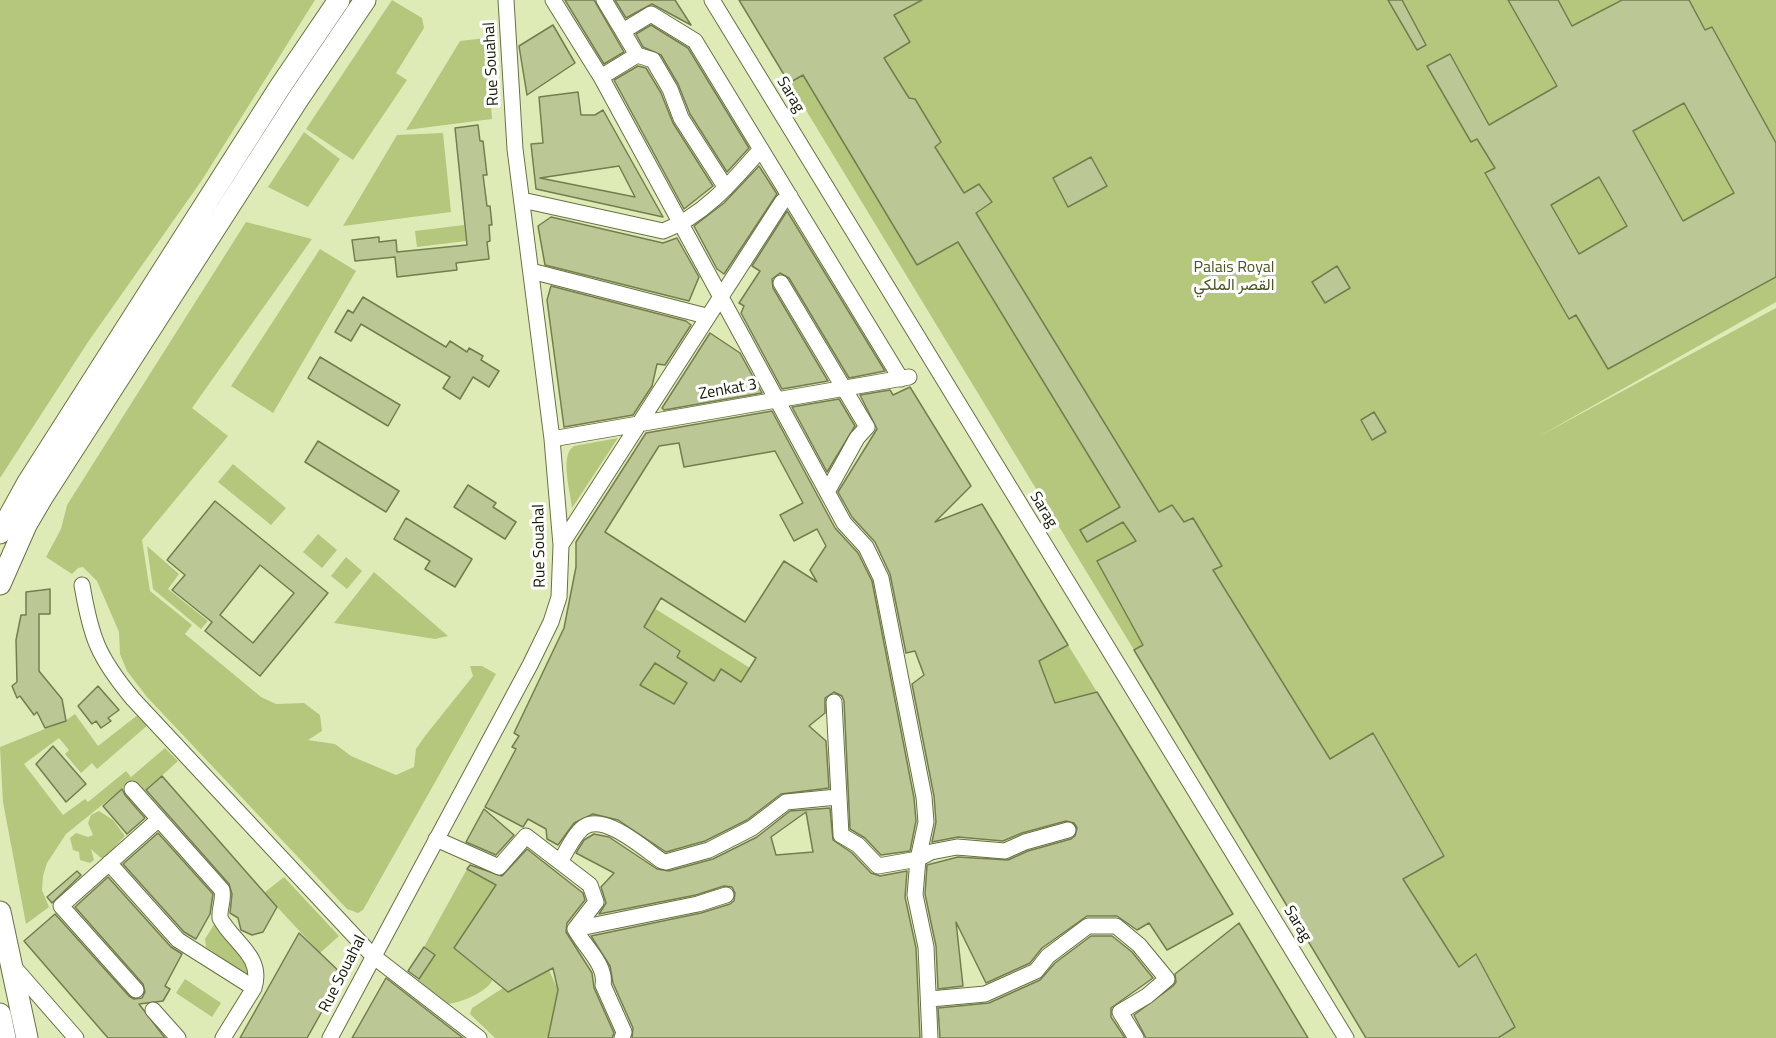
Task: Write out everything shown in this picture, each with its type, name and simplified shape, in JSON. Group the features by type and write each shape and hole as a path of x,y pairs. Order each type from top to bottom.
{"main road":[{"path":"0,532 27,484 280,87 339,0"},
{"path":"0,584 26,525 43,496 364,0"},
{"path":"0,912 27,1038"},
{"path":"0,1014 5,1038"}],"street":[{"name":"Rue Souahal","path":"330,1038 552,622 559,597 561,545 552,439 515,149 506,0"},
{"path":"553,0 601,77 844,523 866,547 881,578 924,797 926,822 918,859 915,895 926,947 930,1038"},
{"path":"604,0 637,55 653,60 670,89 681,118 726,188"},
{"name":"Sarag","path":"712,0 1346,1038"},
{"path":"561,545 706,316 782,202 790,196 695,41 651,14 623,31"},
{"path":"601,77 637,55"},
{"path":"522,200 663,231 682,224 726,188 761,149"},
{"name":"Zenkat 3","path":"552,439 906,378 790,196"},
{"path":"531,271 706,316"},
{"path":"781,283 867,427 857,438 827,492"},
{"path":"82,585 89,627 97,648 113,674 373,956 478,1038"},
{"path":"834,702 837,797 841,835 858,845 878,866 918,859 931,852 957,847 1005,852 1025,842 1068,830"},
{"path":"132,789 222,890 223,902 219,910 220,918 254,961 257,978 254,988 223,1038"},
{"path":"560,862 582,828 591,824 613,827 666,862 709,850 752,828 786,802 837,797"},
{"path":"136,990 61,906 159,819"},
{"path":"436,839 499,867 506,862 526,836 590,885 596,902 574,929"},
{"path":"109,863 178,940 254,988"},
{"path":"574,929 698,904 726,895"},
{"path":"930,999 985,994 1036,970 1048,956 1088,926 1116,926 1139,945 1167,979 1147,996 1120,1012 1136,1038"},
{"path":"574,929 594,957 604,980 603,985 624,1032 622,1038"},
{"path":"11,963 76,1038"},
{"path":"153,1010 178,1038"}],"green space":[{"path":"0,0 315,0 202,180 88,342 0,478"},
{"path":"392,0 422,18 424,28 396,73 407,80 353,160 306,129"},
{"name":"Palais Royal القصر الملكي","path":"739,0 1776,0 1776,302 1536,438 1776,308 1776,1038 1498,1038 1515,1027 1477,954 1459,967 1403,879 1444,856 1373,733 1330,759 1229,598 1134,650"},
{"path":"486,38 492,119 406,130 460,41"},
{"path":"304,132 340,159 308,207 268,187"},
{"path":"443,133 451,212 343,226 397,135"},
{"path":"246,222 312,239 192,408 228,436 142,540 150,591 192,625 185,634 261,697 276,704 304,703 320,715 322,731 308,740 335,744 351,756 396,775 414,767 416,749 473,676 470,666 482,666 496,674 363,910 358,913 347,909 147,697 127,671 120,654 119,632 97,581 83,567 78,568 72,574 46,557 61,529 67,505"},
{"path":"464,225 466,241 417,247 415,231"},
{"path":"320,249 356,271 273,413 231,386"},
{"path":"618,438 572,508 567,475 567,457 570,451 574,446"},
{"path":"233,464 286,508 271,525 218,482"},
{"path":"318,534 337,550 322,568 303,552"},
{"path":"147,546 179,574 168,589 208,621 201,629 153,589"},
{"path":"346,557 362,571 347,589 331,576"},
{"path":"374,572 448,636 435,639 334,623"},
{"path":"654,608 750,668 713,726 617,673"},
{"path":"1068,645 1097,692 1055,703 1039,661"},
{"path":"75,714 98,746 139,714 149,724 97,769 92,763 81,773 65,754 69,750 59,738 24,764 63,815 85,799 88,802 126,771 131,777 165,748 178,761 144,792 133,780 66,834 47,863 43,876 42,890 49,907 26,924 3,802 0,747 65,721"},
{"path":"99,811 113,820 125,836 105,857 101,858 91,849 94,860 90,863 80,860 79,852 73,850 70,838 76,833 88,837 93,835 88,823 91,815"},
{"path":"467,869 488,881 494,873 502,877 454,948 492,980 485,989 471,997 449,1004 433,996 416,983 435,955 424,947"},
{"path":"284,877 339,936 320,953 264,893"},
{"path":"215,923 245,959 250,977 206,947 205,939"},
{"path":"549,970 558,990 548,1038 495,1038 470,1014 472,1008 503,988"},
{"path":"185,979 221,1003 212,1017 176,993"}],"building":[{"path":"565,0 594,0 624,52 604,64"},
{"path":"615,0 675,0 691,25 652,4 626,18"},
{"path":"739,0 922,0 894,15 910,42 884,58 909,98 915,99 941,142 935,147 964,193 979,184 992,202 976,213 1159,512 1172,505 1184,522 1193,518 1222,566 1213,570 1330,759 1373,733 1444,856 1403,879 1459,967 1476,954 1515,1027 1498,1038 1366,1038 1134,650 1143,645 1097,561 1136,541 1123,522 1087,542 1080,530 1120,507 958,242 917,265 803,75 789,83"},
{"path":"1388,0 1402,0 1426,45 1417,50"},
{"path":"1508,0 1558,0 1572,26 1622,0 1689,0 1705,30 1712,27 1776,143 1776,277 1608,369 1576,315 1569,319 1485,173 1495,168 1477,139 1471,142 1427,66 1450,54 1489,125 1557,86","holes":["1684,103 1734,193 1683,221 1633,131","1599,177 1627,226 1579,254 1551,205"]},
{"path":"553,25 575,63 527,95 519,46"},
{"path":"651,25 688,48 749,148 727,172 690,114 678,84 661,55 643,47 636,34"},
{"path":"638,66 646,68 661,93 673,123 713,186 684,209 614,80"},
{"path":"578,92 581,115 595,115 603,110 663,217 536,189 531,144 543,143 539,97","holes":["619,166 635,197 540,178"]},
{"path":"478,125 480,141 483,141 487,175 483,175 492,225 489,225 490,241 487,242 489,259 456,263 457,270 397,277 395,257 355,261 352,240 379,237 379,242 396,240 397,252 467,245 455,128"},
{"path":"1091,157 1107,186 1068,207 1053,178"},
{"path":"759,166 777,194 724,274 717,269 694,226 724,203"},
{"path":"787,211 885,371 849,378 789,278 780,273 772,279 773,288 828,381 782,389 741,313 744,306 739,303 760,271 752,266"},
{"path":"551,217 663,243 677,238 699,277 689,301 545,265 538,226"},
{"path":"1337,266 1350,288 1325,303 1312,282"},
{"path":"551,286 686,321 691,325 665,365 657,364 652,386 633,415 564,427 547,300"},
{"path":"363,297 446,347 450,341 467,352 469,348 483,356 481,360 499,371 489,387 473,377 460,399 443,388 450,377 361,324 351,341 335,332 348,310 353,313"},
{"path":"710,333 740,353 762,393 664,410 662,408"},
{"path":"320,357 400,405 388,426 308,378"},
{"path":"910,387 971,486 935,522 982,504 1068,645 1039,661 1055,703 1097,692 1233,914 1167,950 1149,923 1137,930 1117,916 1087,916 1042,948 1030,963 986,983 956,922 963,986 938,989 936,946 925,894 927,865 958,857 1008,860 1028,851 1071,839 1075,836 1077,828 1074,823 1066,821 1022,833 1003,841 958,837 932,842 936,822 934,796 912,684 924,675 915,651 906,653 890,574 875,542 852,517 838,492 877,429 860,395 890,390 893,395"},
{"path":"839,399 855,426 827,472 792,407"},
{"path":"772,411 835,528 858,553 872,581 914,798 916,821 910,851 881,855 865,838 850,829 844,701 842,696 834,692 825,698 825,713 809,726 826,741 829,788 781,794 747,820 705,841 666,852 618,820 593,814 574,823 558,845 547,839 546,829 528,819 523,827 485,807 516,749 512,747 519,736 514,733 564,628 576,567 576,542 646,433","holes":["679,443 684,467 775,451 803,503 780,515 794,541 817,529 826,546 810,570 817,582 784,561 745,622 605,532 659,446","661,598 756,658 741,682 721,669 714,681 677,657 680,651 644,627","655,663 687,683 674,704 640,685"]},
{"path":"1374,412 1386,432 1372,440 1361,420"},
{"path":"318,441 399,491 386,512 305,462"},
{"path":"468,485 496,503 493,507 516,522 505,539 454,507"},
{"path":"215,501 328,593 260,676 205,631 212,622 172,590 185,575 167,560","holes":["260,565 294,593 253,643 220,615"]},
{"path":"406,518 472,559 455,587 425,569 430,561 394,539"},
{"path":"50,589 50,614 39,614 39,671 62,699 66,721 45,728 37,712 34,715 20,696 17,698 12,686 17,682 16,640 21,615 26,615 26,592"},
{"path":"98,686 119,710 108,718 111,721 101,728 96,721 92,724 78,706"},
{"path":"53,746 86,784 66,802 36,764"},
{"path":"162,776 277,907 263,932 252,935 241,930 238,918 230,913 232,894 229,884 146,790"},
{"path":"122,789 145,818 127,834 103,806"},
{"path":"830,808 833,840 852,853 871,873 880,876 907,871 905,897 916,948 920,1038 632,1038 633,1028 613,983 610,966 591,936 701,913 730,904 734,901 735,893 732,887 724,886 696,895 599,914 606,903 601,887 614,873 576,853 584,840 594,834 609,837 657,869 669,871 713,859 757,837 790,811","holes":["806,812 813,852 776,855 771,837"]},
{"path":"484,809 514,835 496,855 466,842"},
{"path":"158,833 213,894 210,914 196,939 184,932 123,864"},
{"path":"527,849 583,893 585,900 567,923 566,932 592,973 594,988 614,1033 612,1038 548,1038 558,990 553,968 508,992 454,948 496,885 467,869 470,865 502,876"},
{"path":"77,871 81,875 52,903 47,897"},
{"path":"108,877 171,947 182,954 165,986 170,989 163,1001 139,1004 165,1038 108,1038 24,941 55,914 129,996 134,999 142,998 145,992 143,984 75,907"},
{"path":"1239,923 1308,1038 1146,1038 1134,1015 1173,986 1176,982 1175,974"},
{"path":"299,933 345,977 338,990 335,988 307,1038 240,1038"},
{"path":"1091,936 1112,936 1132,952 1153,978 1111,1008 1111,1017 1125,1038 940,1038 938,1008 989,1003 1040,980 1055,963"},
{"path":"424,947 435,955 419,979 408,971"},
{"path":"386,978 463,1038 352,1038"}]}
